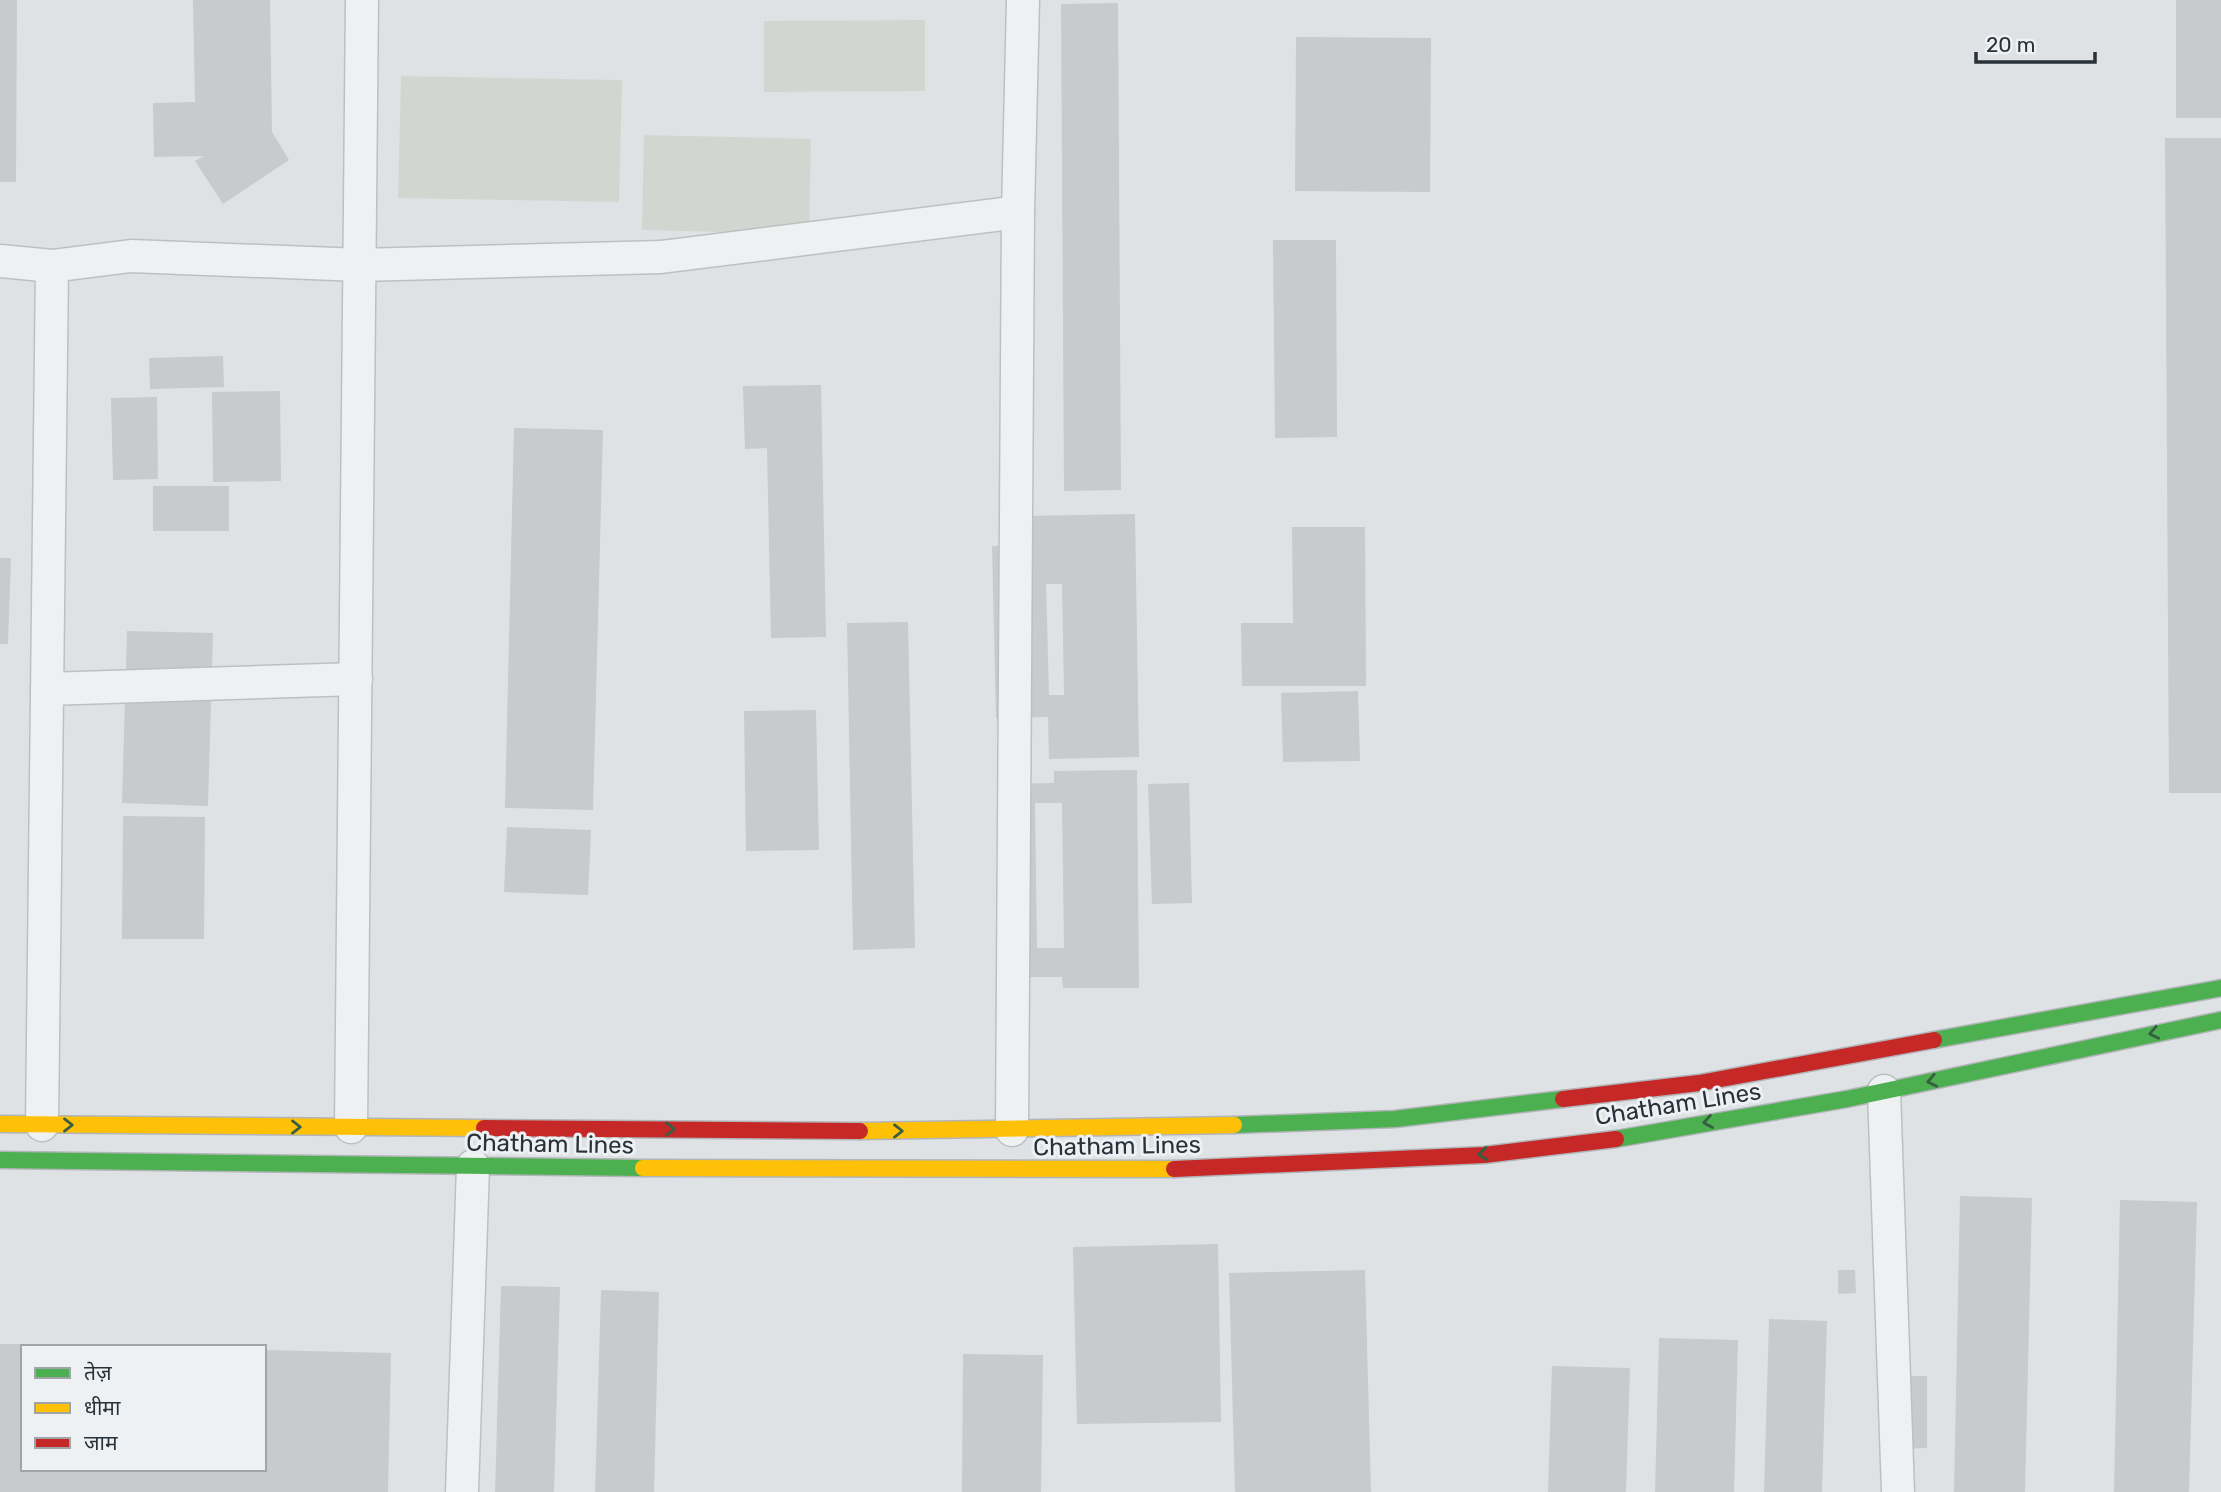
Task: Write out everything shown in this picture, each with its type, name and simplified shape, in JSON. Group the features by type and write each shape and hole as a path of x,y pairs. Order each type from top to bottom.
{"highway":[{"name":"Chatham Lines","path":"0,1124 898,1131 1256,1125 1395,1119 1699,1083 2221,988"},
{"path":"2186,995 2192,1025"},
{"name":"Chatham Lines","path":"0,1160 813,1170 1162,1170 1485,1155 1607,1140 1884,1091 2221,1020"}],"street":[{"path":"351,1127 362,0"},
{"path":"1012,1130 1018,212 1023,0"},
{"path":"0,261 51,266 131,256 360,265 661,257 1018,212"},
{"path":"42,1125 51,266"},
{"path":"47,689 356,679"},
{"path":"1884,1091 1898,1492"},
{"path":"462,1492 473,1166"}],"shaded area":[{"path":"925,20 925,91 764,92 764,21"},
{"path":"401,76 622,80 619,202 398,198"},
{"path":"644,135 811,139 809,234 642,230"}],"building":[{"path":"0,0 17,0 16,182 0,182"},
{"path":"193,0 270,0 272,132 289,160 223,204 195,161 204,156 154,157 153,103 195,102"},
{"path":"2176,0 2221,0 2221,118 2176,118"},
{"path":"1118,3 1121,490 1064,491 1061,4"},
{"path":"1296,37 1431,38 1430,192 1295,191"},
{"path":"2165,138 2221,138 2221,793 2169,793"},
{"path":"1273,240 1336,240 1337,437 1275,438"},
{"path":"223,356 224,387 150,389 149,358"},
{"path":"821,385 826,637 771,638 767,448 745,449 743,386"},
{"path":"280,391 281,481 213,482 212,392"},
{"path":"157,397 158,479 113,480 111,398"},
{"path":"514,428 603,430 593,810 505,808"},
{"path":"153,486 229,486 229,531 153,531"},
{"path":"1135,514 1139,757 1049,759 1048,717 996,718 992,546 1024,545 1023,516","holes":["1046,584 1062,584 1064,695 1049,695"]},
{"path":"1292,527 1365,527 1366,686 1242,686 1241,623 1293,623"},
{"path":"0,558 11,558 8,644 0,644"},
{"path":"908,622 915,948 853,950 847,623"},
{"path":"127,631 213,633 208,806 122,803"},
{"path":"1358,691 1360,761 1283,762 1281,693"},
{"path":"816,710 819,850 746,851 744,711"},
{"path":"1137,770 1139,988 1063,988 1062,977 1000,977 997,784 1054,783 1054,771","holes":["1035,803 1062,803 1064,948 1037,948"]},
{"path":"1189,783 1192,903 1152,904 1148,784"},
{"path":"123,816 205,817 204,939 122,939"},
{"path":"507,827 591,830 588,895 504,892"},
{"path":"1960,1196 2032,1198 2025,1492 1954,1492"},
{"path":"2120,1200 2197,1202 2189,1492 2114,1492"},
{"path":"1218,1244 1221,1422 1077,1424 1073,1247"},
{"path":"1365,1270 1371,1492 1235,1492 1229,1273"},
{"path":"1838,1270 1855,1270 1856,1293 1838,1294"},
{"path":"501,1286 560,1287 554,1492 495,1492"},
{"path":"601,1290 659,1292 654,1492 595,1492"},
{"path":"1769,1319 1827,1321 1822,1492 1764,1492"},
{"path":"1659,1338 1738,1340 1734,1492 1655,1492"},
{"path":"0,1344 39,1344 21,1345 21,1471 266,1471 266,1350 391,1353 388,1492 0,1492"},
{"path":"963,1354 1043,1355 1041,1492 962,1492"},
{"path":"1552,1366 1630,1368 1626,1492 1548,1492"},
{"path":"1900,1376 1927,1376 1927,1448 1900,1449"}],"traffic: fast":[{"path":"1934,1040 2221,988"},
{"path":"1616,1139 1847,1099 2221,1020"},
{"path":"1234,1125 1395,1119 1563,1099"},
{"path":"0,1160 643,1168"}],"traffic: slow":[{"path":"0,1124 484,1128"},
{"path":"860,1131 1234,1125"},
{"path":"643,1168 1174,1169"}],"traffic: jam":[{"path":"1563,1099 1699,1083 1934,1040"},
{"path":"484,1128 860,1131"},
{"path":"1174,1169 1484,1155 1616,1139"}]}
